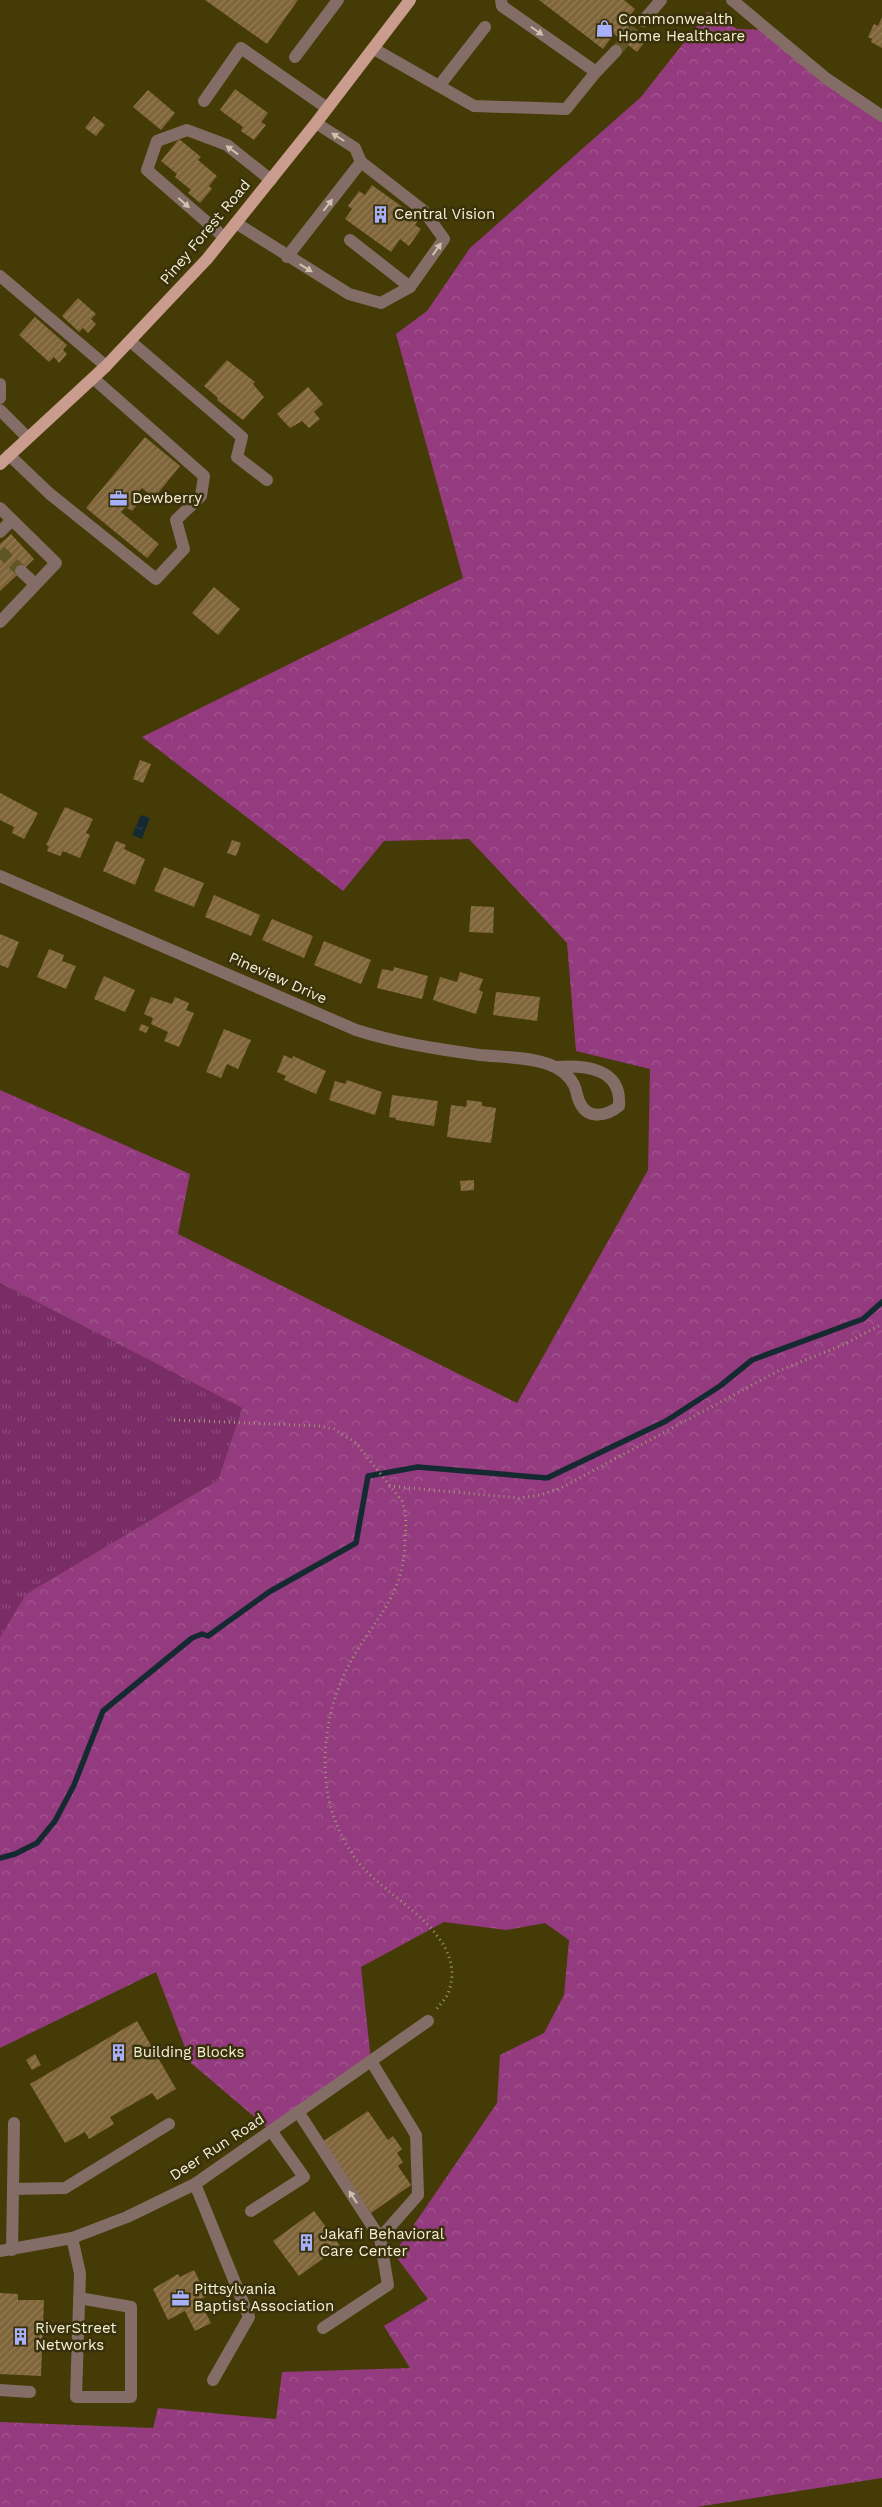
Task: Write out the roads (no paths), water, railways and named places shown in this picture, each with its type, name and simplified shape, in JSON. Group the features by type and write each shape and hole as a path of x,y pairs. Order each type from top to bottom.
{"main road":[{"name":"Piney Forest Road","path":"5,460 106,366 224,237 316,123 410,0"}],"street":[{"path":"295,57 338,0"},
{"path":"501,0 502,6 596,72"},
{"path":"643,21 661,0"},
{"path":"732,0 826,79 882,116"},
{"path":"439,86 485,27"},
{"path":"204,101 241,48 327,108"},
{"path":"374,49 474,106 566,109 616,51"},
{"path":"236,223 287,257 349,294 381,303 410,287 444,240 424,211 361,162 355,148 316,123"},
{"path":"224,237 146,170 157,142 187,130 227,145 271,180"},
{"path":"287,257 361,162"},
{"path":"350,240 410,287"},
{"path":"0,276 106,366"},
{"path":"130,341 242,438 237,457 267,480"},
{"path":"5,460 156,579 184,549 176,520 201,496 204,476 93,378"},
{"path":"0,384 0,398"},
{"path":"0,410 28,438"},
{"path":"0,508 56,563 1,618"},
{"path":"0,532 12,520"},
{"path":"21,571 35,584"},
{"name":"Pineview Drive","path":"0,876 356,1030 393,1042 430,1049 545,1063 565,1073 574,1085 580,1104 586,1111 598,1115 610,1113 618,1106 618,1086 612,1078 591,1069 574,1066 556,1067"},
{"name":"Deer Run Road","path":"6,2250 72,2238 128,2217 195,2184 272,2132 428,2021"},
{"path":"371,2061 416,2135 418,2195 380,2238"},
{"path":"299,2113 380,2238 388,2285 323,2328"},
{"path":"6,2250 13,2189 14,2123"},
{"path":"13,2189 65,2188 169,2124"},
{"path":"252,2211 304,2177 272,2132"},
{"path":"195,2184 249,2317 213,2380"},
{"path":"72,2238 80,2273 79,2298 76,2397 131,2397 131,2307 79,2298"},
{"path":"0,2390 30,2392"}],"water":[{"path":"141,815 150,818 142,839 132,835"}],"waterway":[{"path":"0,1858 15,1854 37,1843 55,1821 74,1785 103,1711 192,1638 202,1634 208,1636 269,1592 356,1543 368,1476 418,1467 547,1478 666,1421 720,1386 752,1360 863,1319 882,1302"}],"tunnel":[{"path":"616,51 643,21"},
{"path":"0,551 21,571"}],"place":[{"name":"Commonwealth Home Healthcare","path":"604,28"},
{"name":"Central Vision","path":"380,214"},
{"name":"Dewberry","path":"118,498"},
{"name":"Building Blocks","path":"119,2052"},
{"name":"Jakafi Behavioral Care Center","path":"306,2243"},
{"name":"Pittsylvania Baptist Association","path":"180,2298"},
{"name":"RiverStreet Networks","path":"21,2337"}]}
